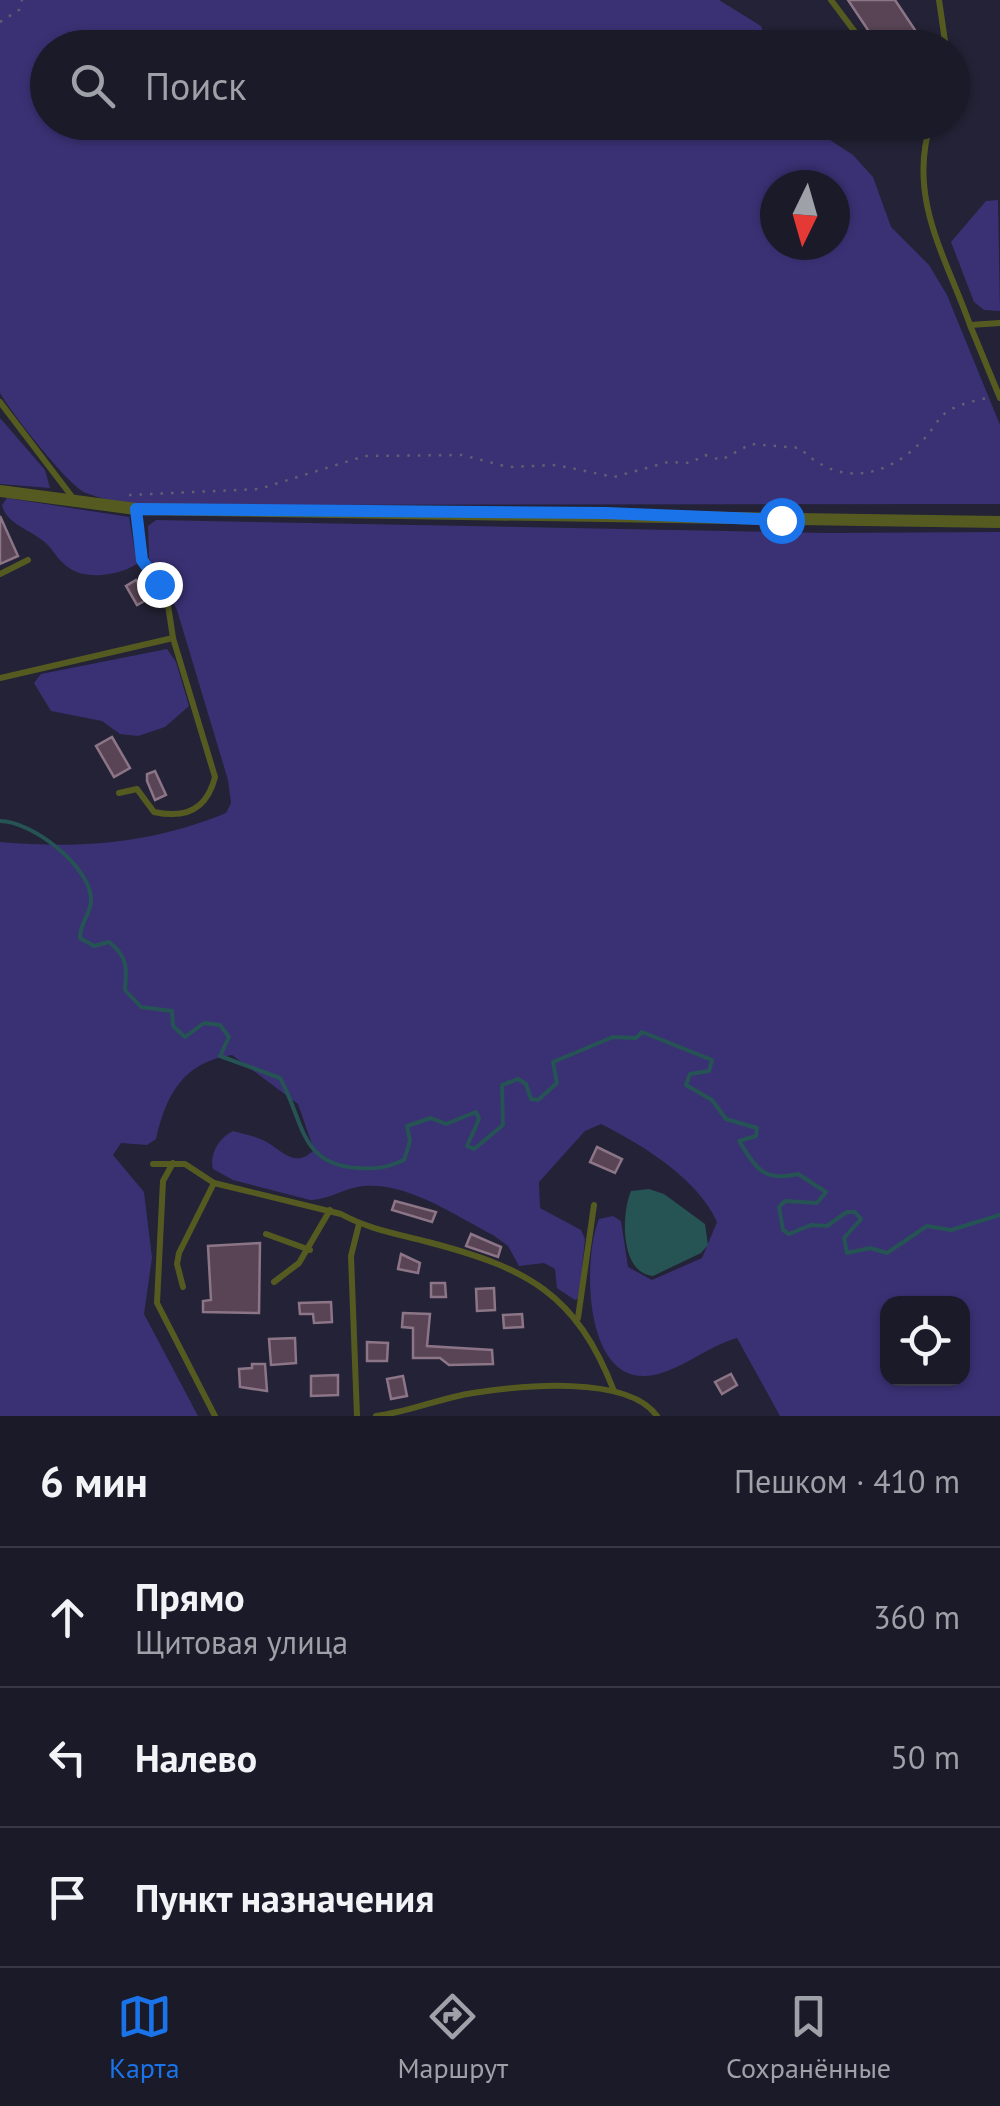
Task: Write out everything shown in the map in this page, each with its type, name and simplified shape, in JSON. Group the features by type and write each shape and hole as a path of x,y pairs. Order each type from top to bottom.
{"street":[{"path":"0,491 136,509 1000,522"}],"lane":[{"path":"831,0 854,30"},
{"path":"939,0 943,30"},
{"path":"926,140 920,159 922,191 999,397"},
{"path":"970,325 1000,323"},
{"path":"0,402 73,498"},
{"path":"119,793 137,789 154,812 174,816 195,810 210,798 215,777 173,638 168,604 142,560 136,509"},
{"path":"0,574 28,560"},
{"path":"0,678 173,638"},
{"path":"173,1163 162,1181 156,1303 215,1416"},
{"path":"152,1164 173,1163 198,1171 214,1183 330,1210 359,1224 440,1245 511,1270 546,1287 578,1319 600,1353 614,1391"},
{"path":"183,1287 179,1253 214,1183"},
{"path":"578,1319 594,1206"},
{"path":"274,1282 310,1250 330,1210"},
{"path":"357,1416 351,1256 359,1224"},
{"path":"266,1234 310,1250"},
{"path":"376,1416 472,1393 582,1386 614,1391 643,1402 657,1416"}],"path":[{"path":"0,22 19,10 22,0"},
{"path":"115,504 127,495 142,492 259,489 365,456 462,454 508,467 556,466 614,477 668,462 690,463 705,455 721,460 751,444 800,448 819,468 840,475 881,470 921,442 945,412 999,397"}],"shaded area":[{"path":"0,0 719,0 763,30 30,30 30,140 830,140 853,155 873,177 891,227 929,265 947,295 1000,425 1000,504 148,504 86,493 40,448 0,393"},
{"path":"998,200 1000,311 984,310 974,302 951,242 986,201"},
{"path":"0,418 45,470 50,488 0,484"},
{"path":"7,498 129,517 137,564 100,575 71,569 45,543 8,517 2,505"},
{"path":"156,520 827,533 1000,532 1000,1416 780,1416 737,1338 657,1374 645,1376 625,1371 609,1358 593,1312 591,1260 599,1219 613,1216 621,1221 628,1267 652,1280 702,1258 717,1222 697,1192 668,1165 601,1124 585,1131 539,1182 540,1208 581,1230 585,1239 579,1298 575,1300 557,1288 555,1269 544,1263 519,1266 508,1246 493,1235 414,1194 363,1186 310,1200 233,1180 213,1169 216,1147 233,1131 261,1139 295,1158 314,1150 298,1104 232,1055 189,1073 165,1108 156,1139 147,1145 121,1143 113,1155 144,1192 152,1258 144,1314 198,1416 0,1416 0,842 59,845 142,838 226,813 231,803 228,780 177,610 149,558 148,526"},
{"path":"167,649 176,662 189,706 165,727 138,736 120,734 102,721 51,711 34,683 41,674"},
{"path":"649,1189 664,1194 705,1224 708,1245 701,1253 653,1276 634,1265 625,1227 631,1191"}],"building":[{"path":"848,0 895,0 915,30 868,30"},
{"path":"0,516 18,556 0,564"},
{"path":"136,580 148,599 137,605 126,586"},
{"path":"112,737 130,768 114,777 96,746"},
{"path":"155,771 166,795 155,800 147,774"},
{"path":"597,1147 622,1159 615,1173 590,1162"},
{"path":"395,1201 436,1212 432,1222 392,1210"},
{"path":"471,1234 501,1247 498,1257 466,1246"},
{"path":"260,1243 259,1313 203,1312 203,1301 211,1300 208,1246"},
{"path":"401,1254 420,1263 418,1273 398,1269"},
{"path":"431,1283 445,1283 446,1297 431,1297"},
{"path":"494,1288 495,1310 477,1311 476,1289"},
{"path":"331,1302 332,1322 314,1323 313,1314 300,1314 299,1303"},
{"path":"403,1313 430,1314 427,1346 492,1350 493,1364 449,1365 440,1358 413,1358 413,1328 402,1327"},
{"path":"522,1314 523,1327 504,1328 503,1315"},
{"path":"295,1338 296,1363 271,1365 269,1339"},
{"path":"367,1342 388,1343 387,1361 367,1361"},
{"path":"252,1364 265,1364 267,1391 240,1387 239,1369 252,1368"},
{"path":"731,1374 737,1385 722,1394 715,1382"},
{"path":"338,1375 338,1395 311,1396 311,1376"},
{"path":"403,1376 407,1396 391,1399 387,1379"}],"waterway":[{"path":"0,821 42,837 81,873 91,900 80,938 94,946 109,942 115,947 125,963 125,990 141,1007 172,1011 173,1026 185,1037 204,1023 220,1025 229,1037 220,1056 280,1078 313,1149 338,1165 370,1168 398,1163 404,1160 410,1141 407,1126 431,1118 446,1124 476,1112 479,1119 467,1146 474,1149 503,1125 502,1085 518,1079 526,1084 531,1099 538,1100 557,1083 553,1062 613,1037 636,1038 642,1032 712,1060 709,1071 690,1074 686,1085 712,1100 726,1119 757,1128 756,1136 739,1141 762,1171 777,1176 798,1174 826,1192 817,1203 785,1201 779,1207 783,1230 789,1234 811,1225 827,1226 847,1212 855,1212 861,1219 844,1238 847,1253 870,1248 887,1253 927,1226 951,1230 1000,1215"}],"route":[{"path":"159,584 142,560 136,509 463,515 606,513 781,520"}]}
